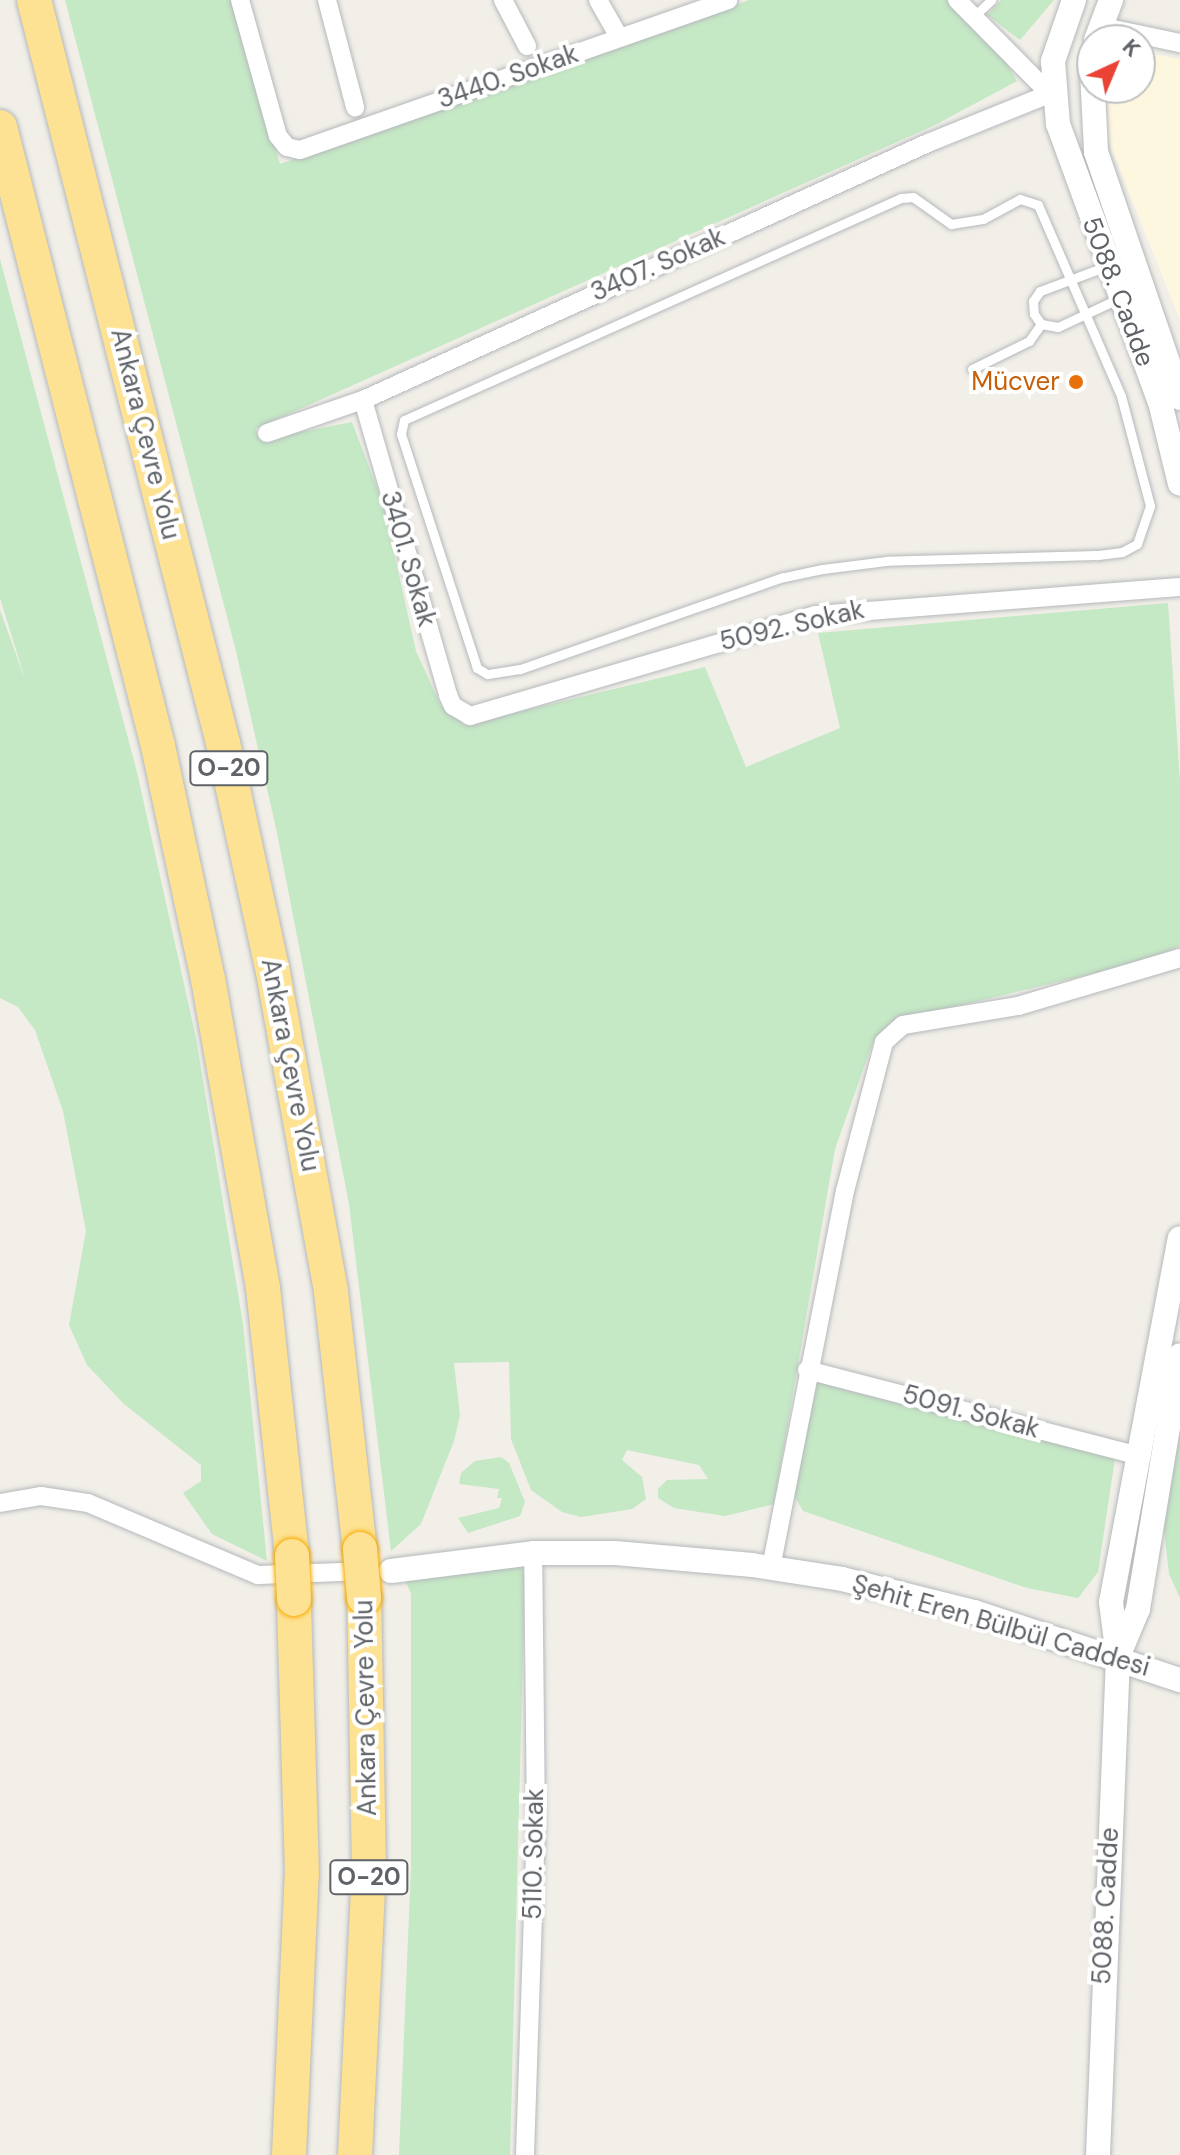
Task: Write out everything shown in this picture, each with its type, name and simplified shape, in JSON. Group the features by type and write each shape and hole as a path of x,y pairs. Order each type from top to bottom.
{"highway":[{"name":"Ankara Çevre Yolu","path":"34,0 223,743 273,972 331,1292 364,1598 369,1872 355,2155"},
{"name":"O-20","path":"0,127 158,746 208,979 263,1288 294,1599 302,1874 289,2155"}],"street":[{"name":"3440. Sokak","path":"240,0 278,136 287,147 300,150 619,37 696,5 729,0"},
{"path":"327,0 355,107"},
{"path":"503,0 527,46"},
{"path":"598,0 619,37"},
{"path":"957,0 1052,97 1076,89"},
{"name":"5088. Cadde","path":"1074,0 1053,61 1052,97 1068,156 1160,402 1180,484"},
{"path":"1101,24 1111,0"},
{"path":"1156,40 1180,43"},
{"name":"3407. Sokak","path":"267,433 363,400 928,143 1052,97"},
{"name":"5088. Cadde","path":"1094,104 1103,178 1173,349 1180,398"},
{"name":"3401. Sokak","path":"363,400 448,695 461,713"},
{"name":"5092. Sokak","path":"461,713 479,715 816,615 1180,587"},
{"path":"771,1568 807,1370 879,1051 889,1035 903,1025 1018,1006 1180,958"},
{"name":"5088. Cadde","path":"1098,2155 1118,1657 1111,1602 1135,1455 1180,1238"},
{"name":"5088. Cadde","path":"1118,1657 1138,1609 1180,1355"},
{"name":"5091. Sokak","path":"807,1370 1135,1455"},
{"path":"0,1503 41,1496 88,1503 258,1575 391,1571"},
{"name":"Şehit Eren Bülbül Caddesi","path":"391,1571 533,1553 629,1554 771,1568 974,1612 1118,1657 1180,1680"},
{"name":"5110. Sokak","path":"525,2155 536,1824 533,1553"}],"lane":[{"path":"973,17 991,0"},
{"path":"913,197 951,224 965,225 1031,198 1070,280 1121,396 1150,506 1137,544 1122,552 1096,555 886,561 822,569 783,577 520,669 487,674 470,655 401,434 404,420 421,408 901,198 913,197"},
{"path":"1041,324 1033,310 1035,296 1107,266"},
{"path":"1041,324 1058,327 1120,298"},
{"path":"972,369 1029,341 1041,324"}],"shaded area":[{"path":"1156,55 1180,59 1180,320 1104,130 1106,104 1156,104"}],"green space":[{"path":"65,0 232,0 280,164 749,0 947,0 1003,57 1017,81 935,125 255,429 260,440 352,422 383,504 416,651 441,706 464,725 705,667 746,767 840,728 818,633 1168,603 1180,781 1180,946 1145,961 891,1022 873,1042 835,1149 774,1504 725,1516 674,1508 658,1498 658,1489 667,1480 708,1479 699,1465 627,1450 622,1460 642,1477 646,1499 632,1509 581,1517 562,1512 531,1490 511,1439 509,1362 454,1363 460,1415 454,1441 421,1524 391,1551 349,1204 277,833 236,651"},
{"path":"1001,0 1054,0 1020,40 987,15"},
{"path":"0,259 137,772 196,1038 243,1324 267,1561 212,1534 183,1493 201,1481 201,1465 124,1404 87,1365 69,1325 86,1231 63,1111 35,1030 18,1007 0,998 0,610 26,682 0,598"},
{"path":"815,1381 1115,1458 1098,1572 1078,1598 1027,1588 803,1511 792,1492"},
{"path":"1180,1431 1180,1598 1169,1574 1162,1513"},
{"path":"501,1457 509,1463 525,1502 520,1516 468,1533 458,1518 499,1508 502,1498 497,1498 499,1489 459,1484 461,1473 475,1461"},
{"path":"519,1565 525,1574 510,2155 399,2155 411,1867 411,1594 405,1580"}],"place":[{"name":"Mücver","path":"1076,382"}]}
